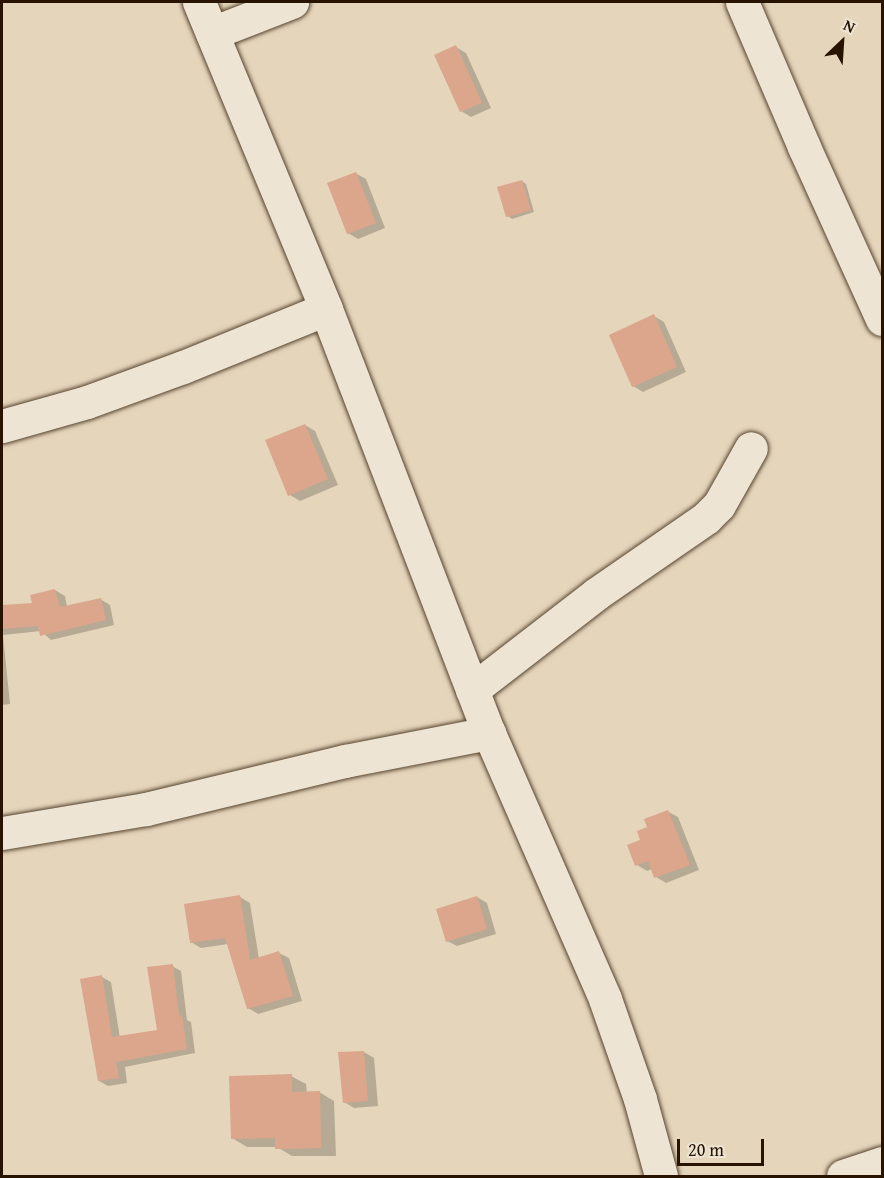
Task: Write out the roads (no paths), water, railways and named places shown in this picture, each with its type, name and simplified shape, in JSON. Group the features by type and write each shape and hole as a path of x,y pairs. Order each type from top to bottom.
{"street":[{"path":"199,2 326,309 489,733 605,999 640,1099 661,1176"},
{"path":"212,33 292,2"},
{"path":"742,2 804,147 882,319"},
{"path":"2,426 87,402 173,371 326,309"},
{"path":"472,690 596,594 706,518 719,505 751,448"},
{"path":"2,833 146,809 345,761 489,733"},
{"path":"843,1176 882,1163"}]}
